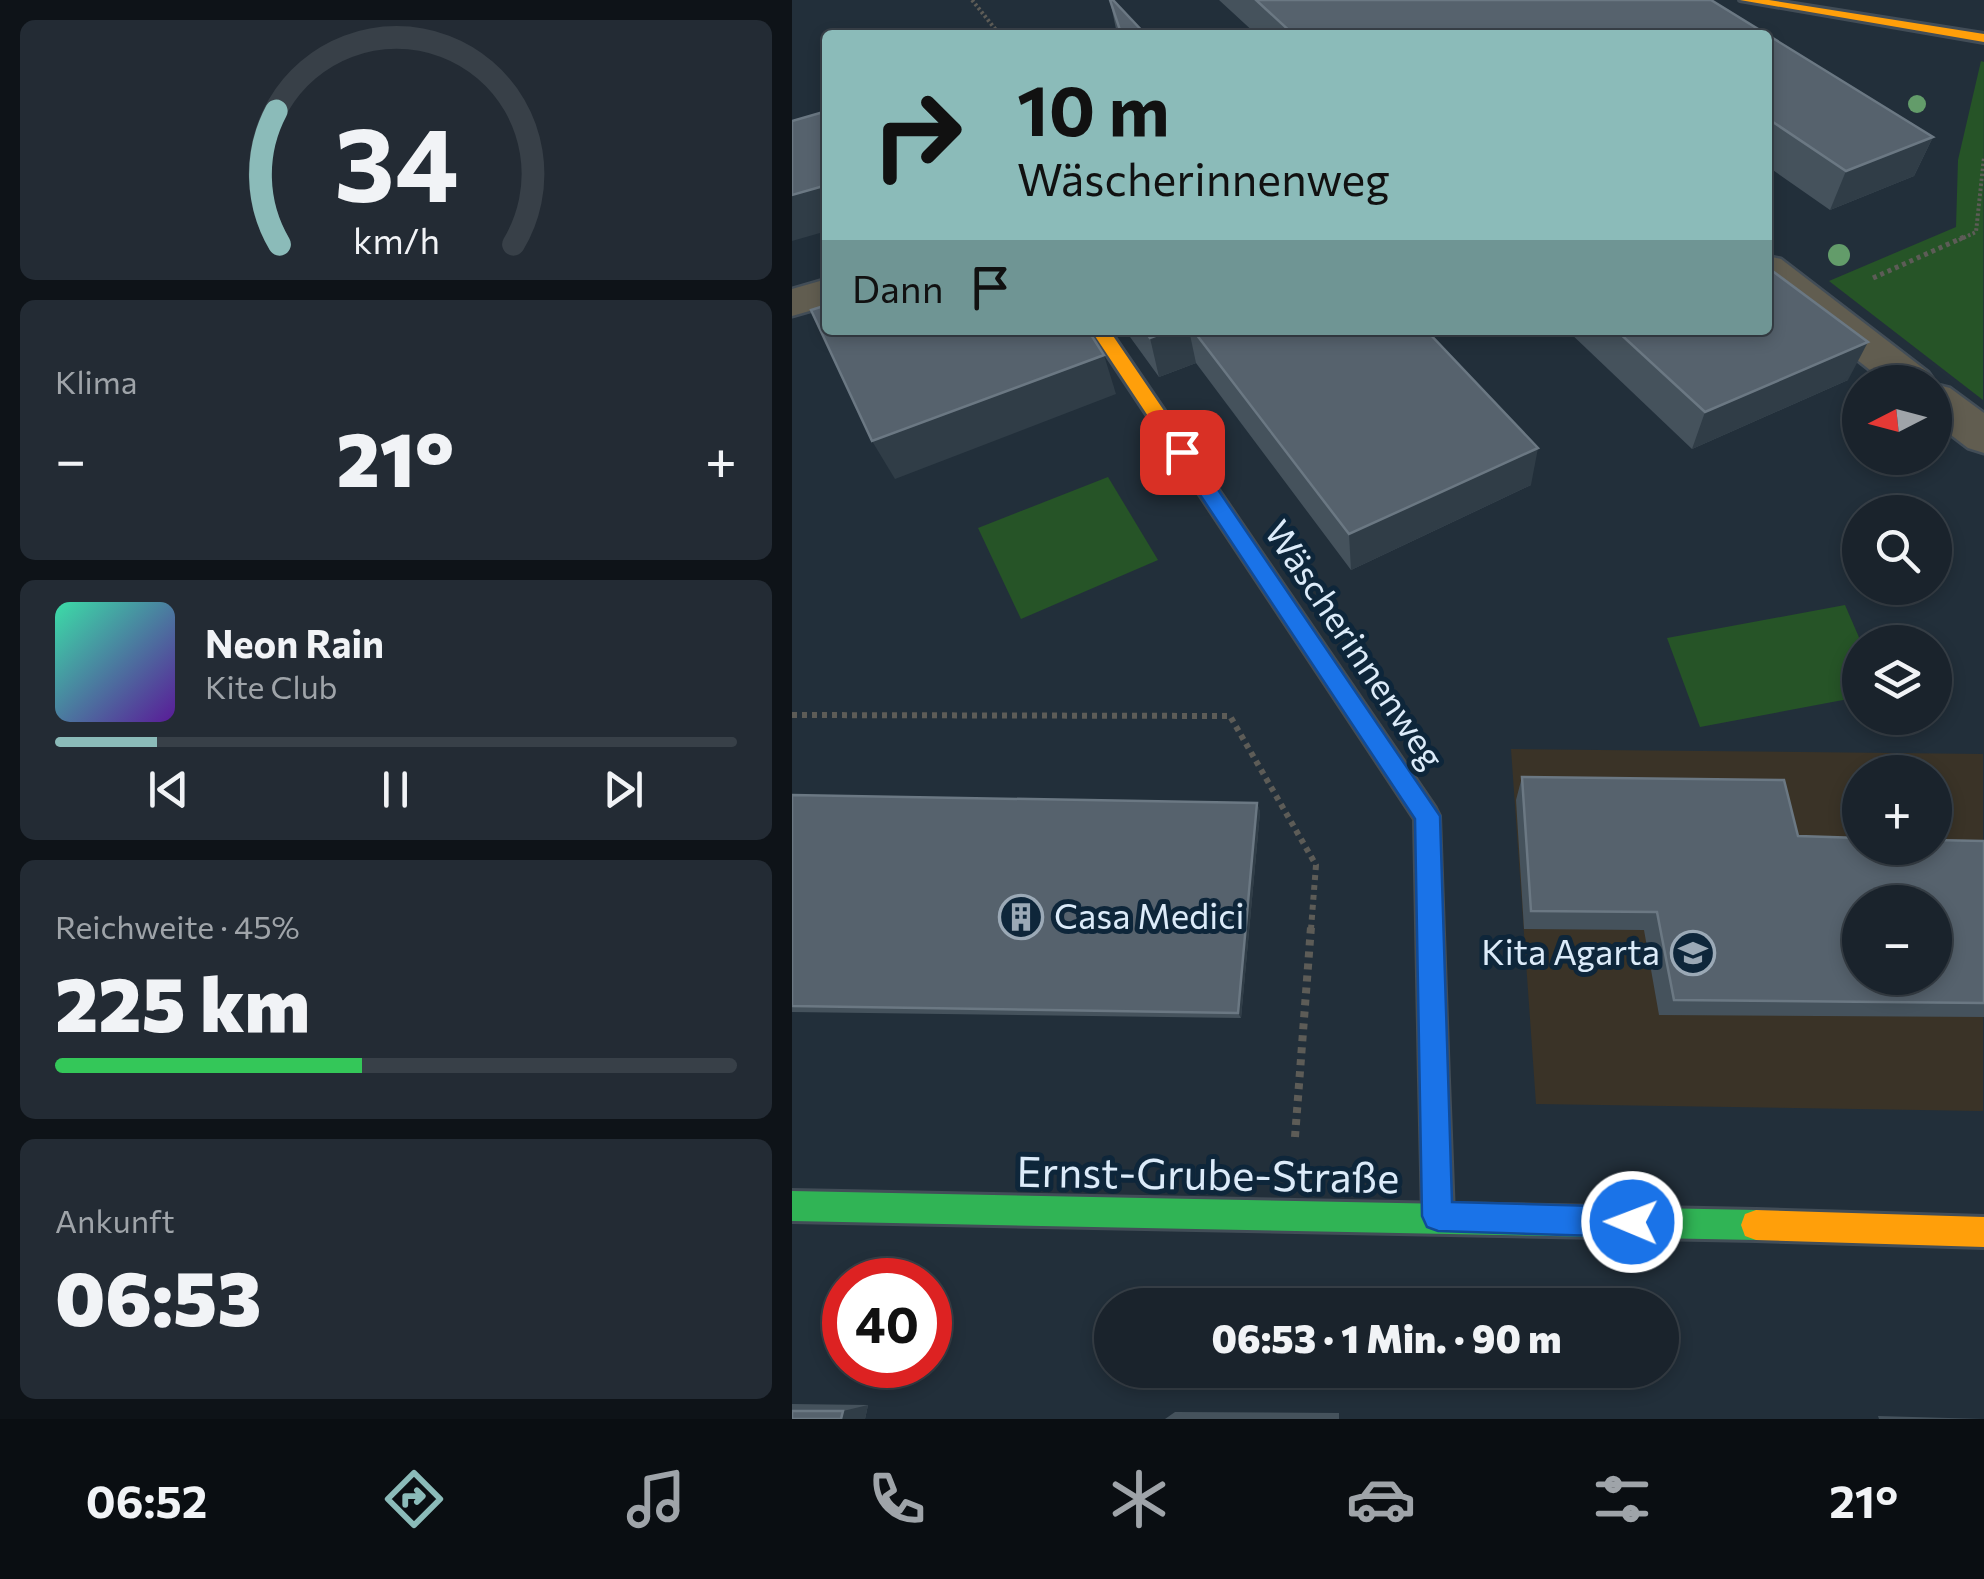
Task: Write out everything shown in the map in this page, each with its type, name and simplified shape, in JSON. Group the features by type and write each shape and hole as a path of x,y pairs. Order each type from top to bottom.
{"street":[{"path":"1746,0 1984,38"},
{"path":"1772,272 1892,365"},
{"path":"792,303 822,294"},
{"name":"Wäscherinnenweg","path":"1103,335 1428,816 1438,1216"},
{"path":"1952,413 1984,437"},
{"name":"Ernst-Grube-Straße","path":"792,1206 1438,1216 1984,1232"}],"path":[{"path":"972,0 996,30"},
{"path":"1826,314 1876,295 1860,283 1976,232 1982,212 1977,196 1984,158"},
{"path":"792,715 1230,716 1316,865 1290,1214"}],"shaded area":[{"name":"Kita Agarta","path":"1511,749 1983,754 1983,1111 1536,1104"}],"green space":[{"path":"1981,61 1983,400 1952,376 1952,365 1938,365 1829,281 1956,227 1958,160"},
{"path":"1108,477 1158,560 1021,619 978,528"},
{"path":"1845,605 1854,625 1842,625 1842,700 1700,727 1667,638"}],"building":[{"path":"1110,0 1141,30 1120,30"},
{"path":"1256,0 1711,0 1760,30 1289,30"},
{"path":"1772,38 1933,137 1846,171 1772,121"},
{"path":"822,112 822,186 792,195 792,121"},
{"path":"1772,271 1868,342 1705,412 1621,335 1772,335"},
{"path":"822,307 822,334 811,310"},
{"path":"823,335 1091,335 1104,355 872,441"},
{"path":"1197,335 1431,335 1538,448 1349,534"},
{"path":"1522,777 1784,780 1798,836 1842,837 1842,865 1952,865 1952,840 1984,841 1984,1003 1674,1000 1657,912 1531,911"},
{"name":"Casa Medici","path":"792,795 1257,803 1238,1013 792,1006"},
{"path":"792,1411 843,1411 841,1419 792,1419"}],"traffic: fast":[{"path":"792,1206 1756,1225"}],"traffic: slow":[{"path":"1746,0 1984,38"},
{"path":"1103,335 1427,816 1434,1080"},
{"path":"1756,1225 1984,1232"}],"traffic: jam":[{"path":"1434,1080 1438,1216"}],"place":[{"name":"Casa Medici","path":"1021,917"},
{"name":"Kita Agarta","path":"1693,953"}],"route":[{"path":"1182,452 1428,816 1438,1216 1632,1222"}]}
